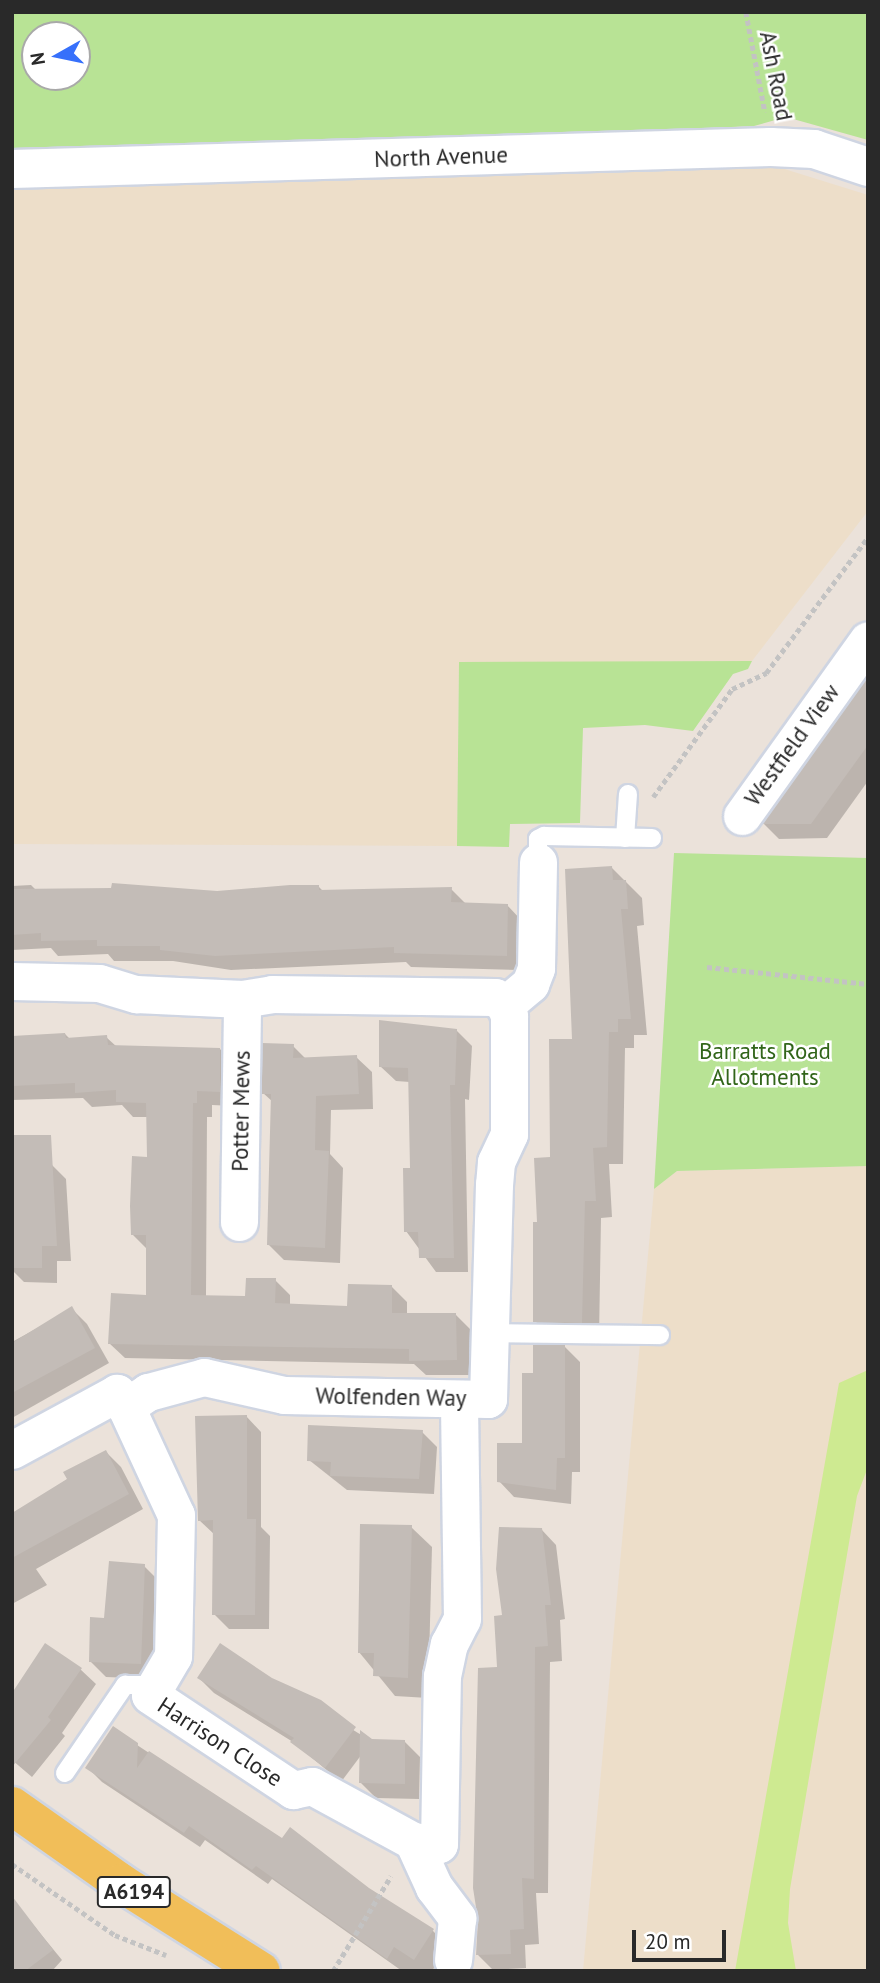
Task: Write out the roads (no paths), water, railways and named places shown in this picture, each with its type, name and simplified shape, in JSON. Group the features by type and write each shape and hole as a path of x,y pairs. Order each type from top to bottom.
{"main road":[{"name":"A6194","path":"12,1806 121,1883 261,1971"}],"street":[{"name":"North Avenue","path":"12,169 771,147 814,149 868,167"},
{"name":"Westfield View","path":"741,816 868,640"},
{"path":"12,981 99,983 136,994 242,999 272,993 495,997 505,1005 530,984 536,968 538,862"},
{"name":"Potter Mews","path":"239,1222 242,999"},
{"name":"Wolfenden Way","path":"126,1407 148,1392 204,1377 284,1395 488,1399 495,1173 509,1134 505,1005"},
{"path":"12,1451 117,1393 126,1407"},
{"path":"413,1841 439,1844 443,1676 449,1644 462,1619 459,1399"},
{"name":"Harrison Close","path":"126,1407 176,1515 173,1656 150,1695 293,1790 312,1786 413,1841"},
{"path":"413,1841 434,1887 457,1918 453,1959"}],"lane":[{"path":"625,838 628,794"},
{"path":"538,862 538,839 544,836 652,838"},
{"path":"490,1333 660,1335"},
{"path":"65,1773 125,1685 157,1685"}],"park label":[{"name":"Barratts Road Allotments","path":"765,1064"}]}
